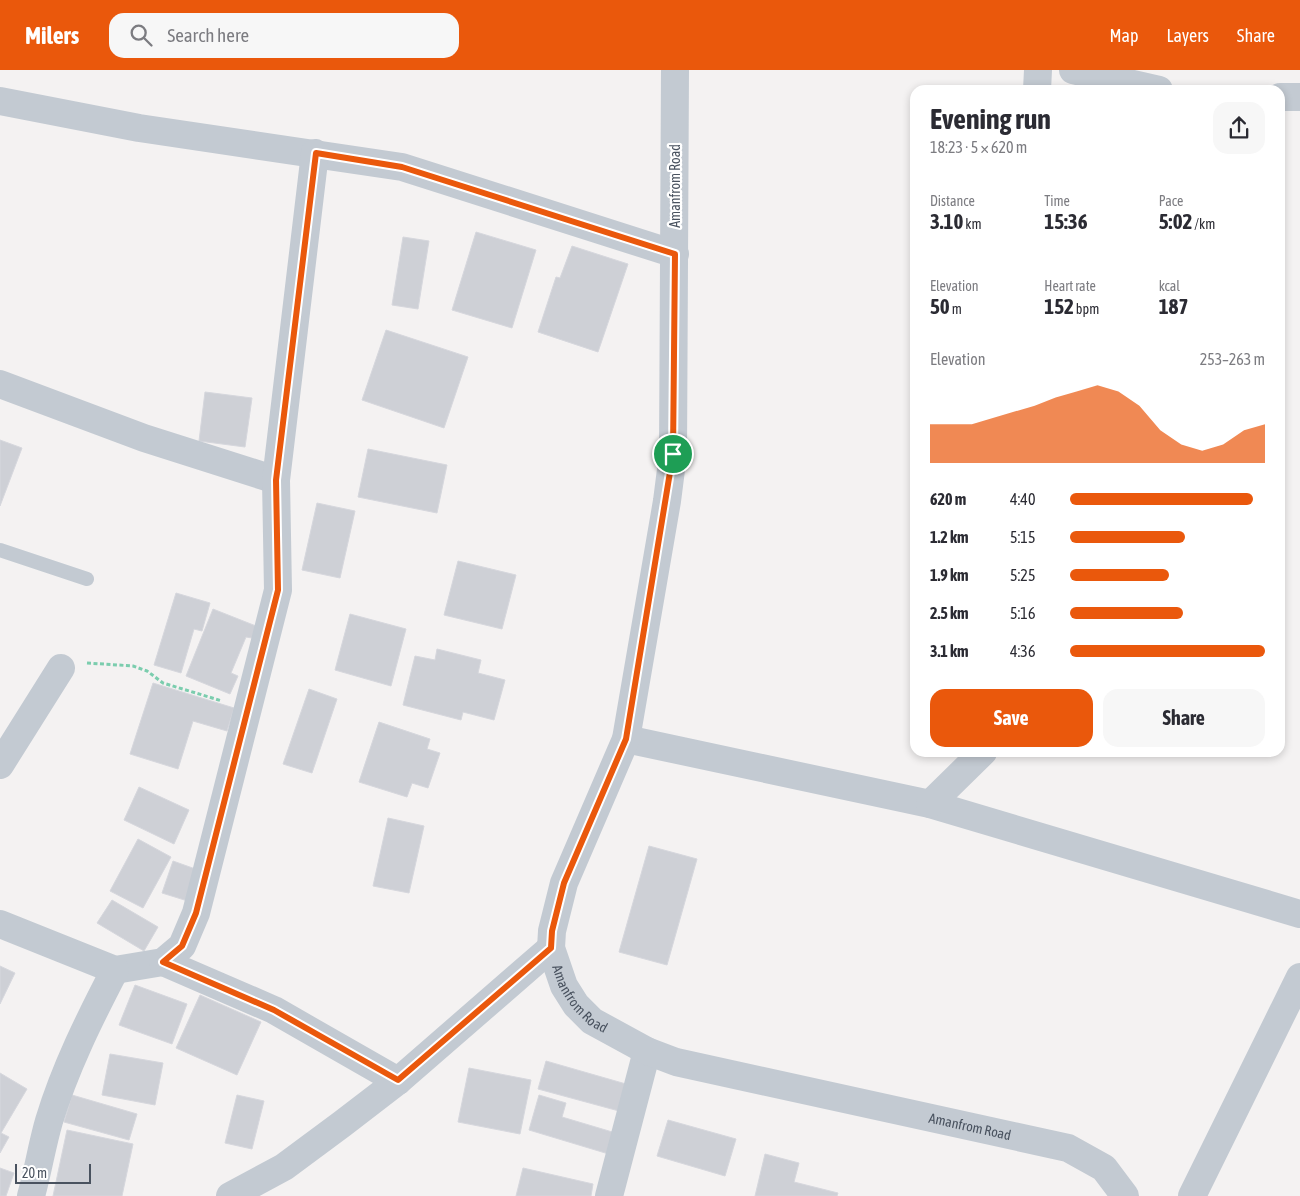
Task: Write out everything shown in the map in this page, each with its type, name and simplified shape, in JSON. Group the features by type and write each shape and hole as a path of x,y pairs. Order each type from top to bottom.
{"street":[{"name":"Amanfrom Road","path":"675,70 673,454 626,739 564,883 552,931 551,948 564,986 576,1005 592,1021 648,1052 676,1062 743,1078 1068,1148 1104,1168 1125,1196"},
{"path":"1037,85 1038,70"},
{"path":"1073,70 1138,85"},
{"path":"1285,97 1300,97"},
{"path":"0,101 140,128 402,167 675,254"},
{"path":"0,924 115,970 163,962 182,946 196,913 230,771 250,705 278,590 276,480 316,153"},
{"path":"0,384 144,438 276,480"},
{"path":"0,765 60,668"},
{"path":"626,739 930,804 1300,914"},
{"path":"930,804 977,757"},
{"path":"230,1196 284,1167 398,1080 551,948"},
{"path":"163,962 274,1010 398,1080"},
{"path":"31,1196 48,1122 85,1028 115,970"},
{"path":"1192,1196 1300,977"},
{"path":"609,1196 648,1052"}],"lane":[{"path":"0,550 87,578"}],"path":[{"path":"60,668 72,662 133,666 147,672 163,683 218,701 250,705"}],"building":[{"path":"476,232 536,250 512,328 452,310"},
{"path":"403,237 429,241 418,309 392,305"},
{"path":"572,246 628,264 598,352 538,332 556,277 560,278"},
{"path":"386,330 468,357 444,428 362,400"},
{"path":"205,392 252,398 245,447 199,441"},
{"path":"0,440 22,448 0,506"},
{"path":"368,449 447,465 437,513 358,497"},
{"path":"317,503 355,511 340,578 302,570"},
{"path":"458,561 516,575 502,629 444,615"},
{"path":"176,593 210,603 202,631 194,629 181,673 154,665"},
{"path":"213,609 256,626 252,638 246,637 231,673 238,676 230,694 186,676"},
{"path":"350,614 406,629 391,686 335,670"},
{"path":"437,649 481,660 478,673 505,680 494,720 463,712 461,720 403,705 415,656 435,660"},
{"path":"153,683 234,708 227,731 193,721 178,769 130,754"},
{"path":"309,689 337,699 312,773 283,764"},
{"path":"379,722 430,739 427,749 440,753 428,788 412,783 407,797 359,782"},
{"path":"139,787 189,810 174,844 124,820"},
{"path":"388,818 424,826 409,893 373,886"},
{"path":"138,839 171,857 143,908 110,891"},
{"path":"649,846 697,859 667,965 619,952"},
{"path":"173,861 201,871 191,902 162,893"},
{"path":"112,900 158,927 144,951 97,923"},
{"path":"0,966 15,973 0,1004"},
{"path":"135,985 187,1004 172,1044 119,1025"},
{"path":"200,995 261,1022 237,1075 176,1048"},
{"path":"110,1054 163,1063 155,1105 102,1095"},
{"path":"546,1061 626,1084 619,1111 538,1089"},
{"path":"469,1068 531,1080 520,1134 458,1122"},
{"path":"0,1073 27,1089 1,1133 9,1137 0,1153"},
{"path":"72,1095 137,1114 129,1140 64,1122"},
{"path":"237,1095 264,1101 252,1149 225,1143"},
{"path":"539,1095 566,1103 562,1117 619,1134 612,1155 529,1130"},
{"path":"668,1120 736,1139 725,1176 657,1156"},
{"path":"67,1130 133,1144 122,1196 53,1196"},
{"path":"765,1154 799,1163 794,1182 838,1193 837,1196 755,1196"},
{"path":"0,1168 14,1173 6,1196 0,1196"},
{"path":"523,1168 593,1184 591,1196 516,1196"}],"route":[{"path":"316,153 402,167 675,254 673,454 667,500 626,739 564,883 556,910 551,948 398,1080 274,1010 163,962 182,946 196,913 230,771 250,705 278,590 276,480 316,153"}]}
